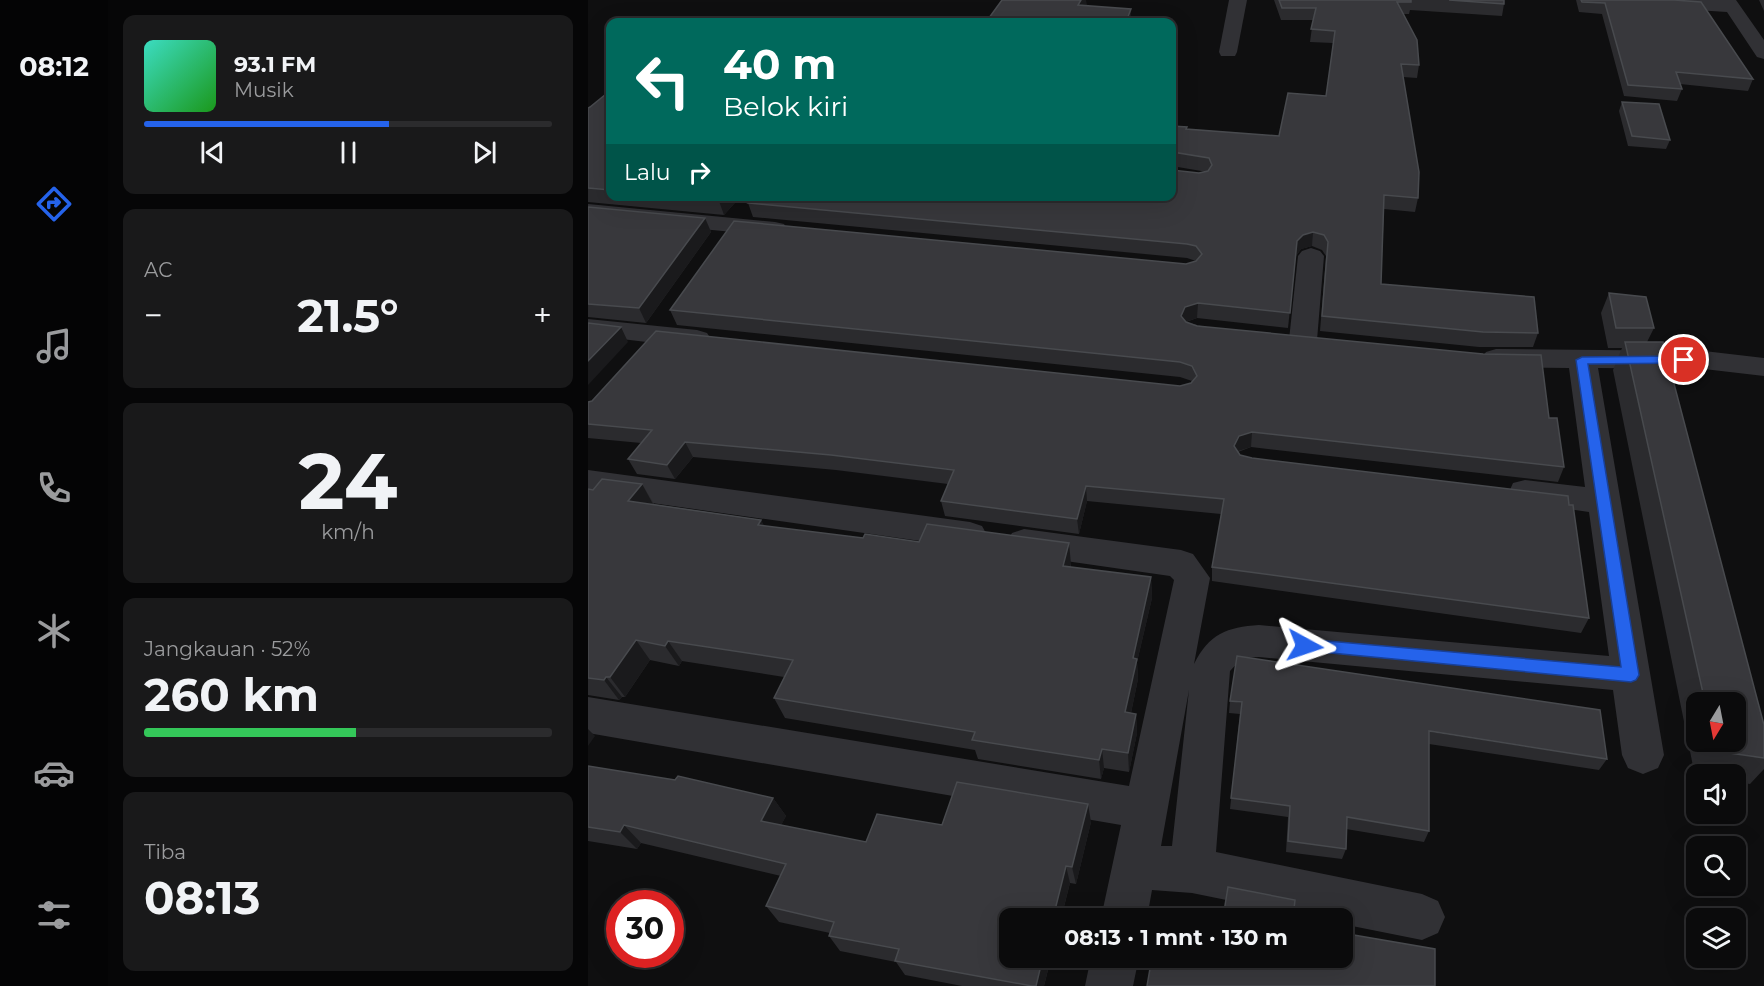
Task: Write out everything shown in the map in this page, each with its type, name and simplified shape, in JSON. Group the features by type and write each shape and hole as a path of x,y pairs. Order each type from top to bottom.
{"street":[{"path":"1228,52 1238,0"},
{"path":"1614,0 1729,3 1764,53"},
{"path":"712,252 731,225 751,204"},
{"path":"588,211 801,231"},
{"path":"1303,340 1311,256"},
{"path":"632,359 654,335 673,307"},
{"path":"588,327 724,342"},
{"path":"1467,356 1582,360 1704,360 1764,367"},
{"path":"1582,360 1643,755"},
{"path":"588,482 1181,564 1192,578 1191,589 1126,908"},
{"path":"1498,489 1603,501"},
{"path":"1192,870 1210,669 1220,652 1236,642 1259,641 1631,675"},
{"path":"588,715 1146,809"},
{"path":"1135,867 1192,870 1422,917"},
{"path":"1109,986 1113,968"}],"building":[{"path":"1002,0 1081,0 1078,5 1131,9 1128,18 989,18"},
{"path":"1279,0 1411,0 1411,2 1397,2 1417,40 1419,65 1401,64 1419,172 1418,198 1384,195 1381,284 1534,297 1538,333 1483,332 1322,316 1328,242 1324,235 1313,232 1303,235 1297,241 1290,313 1198,303 1185,307 1181,316 1186,322 1197,326 1483,354 1541,355 1549,418 1557,418 1564,467 1252,432 1239,436 1234,446 1240,455 1252,458 1568,496 1569,505 1573,505 1589,618 1212,567 1224,499 1086,486 1077,519 941,501 954,470 831,455 685,442 667,465 628,459 652,430 588,424 588,402 592,401 656,331 1180,386 1191,383 1197,376 1192,366 1180,362 670,310 734,221 1186,264 1196,261 1202,254 1196,246 748,203 750,201 1176,201 1176,170 1199,173 1208,171 1212,165 1209,158 1176,153 1176,126 1279,136 1288,93 1326,96 1335,31 1311,29 1316,8 1282,8"},
{"path":"1449,0 1504,0 1504,4"},
{"path":"1581,0 1701,2 1753,79 1676,72 1682,89 1628,85 1605,3 1582,2"},
{"path":"606,94 606,190 588,188 588,108"},
{"path":"1622,102 1659,104 1670,140 1632,136"},
{"path":"588,207 705,218 639,308 588,304"},
{"path":"1609,293 1646,297 1654,328 1616,328"},
{"path":"588,323 621,327 588,361"},
{"path":"1625,342 1663,342 1764,725 1764,758 1723,752 1746,752 1746,692 1703,692"},
{"path":"602,479 642,484 628,501 761,520 758,525 863,538 865,534 919,542 927,524 1069,543 1063,566 1151,577 1133,658 1137,659 1125,712 1136,714 1128,753 1102,749 1099,760 972,740 975,732 774,698 793,660 668,641 665,646 636,640 610,677 604,680 588,678 588,489 593,490"},
{"path":"1237,656 1600,710 1607,759 1429,731 1429,831 1347,817 1346,849 1288,841 1290,806 1231,798 1242,702 1230,701"},
{"path":"588,766 675,780 678,776 773,798 761,821 866,842 877,814 942,825 957,782 1088,804 1072,867 1066,866 1056,908 999,908 999,968 1040,968 1036,986 895,961 899,949 829,936 834,922 766,906 786,864 624,825 620,832 588,827"},
{"path":"1228,887 1295,900 1294,908 1225,908"},
{"path":"1353,935 1435,949 1435,986 1147,986 1150,968 1353,968"}],"route":[{"path":"1305,646 1631,675 1582,360 1684,360"}]}
